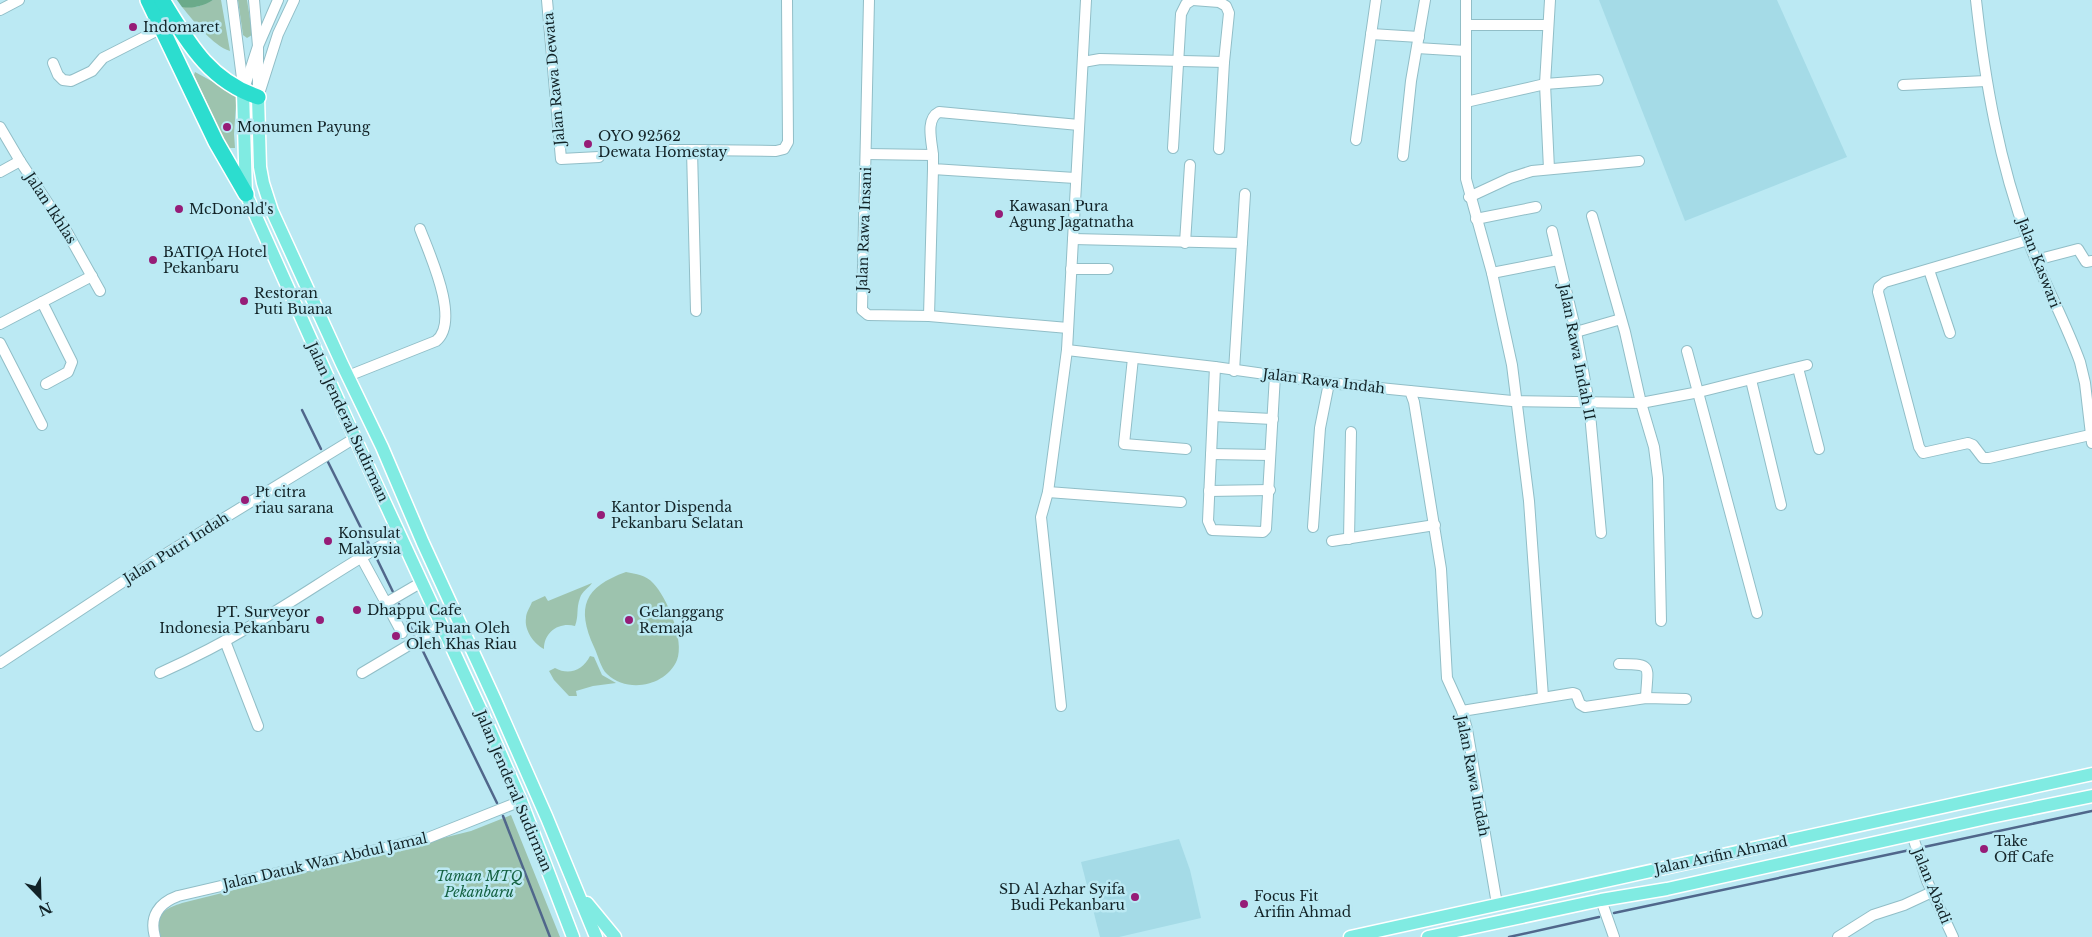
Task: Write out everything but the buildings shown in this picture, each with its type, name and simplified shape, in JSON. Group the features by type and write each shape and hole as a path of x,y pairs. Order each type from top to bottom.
{"highway":[{"path":"148,0 216,142 246,194"},
{"path":"162,0 195,52 223,80 251,94"}],"main road":[{"name":"Jalan Jenderal Sudirman","path":"251,94 246,194 355,438 490,730 521,801 573,937"},
{"name":"Jalan Jenderal Sudirman","path":"251,94 260,167 267,195 517,750 596,937"},
{"path":"363,455 382,447"},
{"name":"Jalan Arifin Ahmad","path":"1350,937 1496,900 2092,774"},
{"path":"1991,796 1991,816"},
{"name":"Jalan Arifin Ahmad","path":"1428,937 1601,900 1667,889 1991,816 2092,796"},
{"path":"576,889 615,937"}],"street":[{"path":"0,10 18,0"},
{"path":"232,0 251,94"},
{"path":"251,94 258,46 254,0"},
{"path":"251,94 258,46 278,0"},
{"path":"251,94 294,0"},
{"name":"Jalan Rawa Dewata","path":"547,0 561,159 599,157"},
{"path":"664,150 776,151 786,146 788,142 787,0"},
{"name":"Jalan Rawa Insani","path":"868,0 862,310 868,315 929,316 1068,328"},
{"path":"1061,706 1041,518 1048,492 1068,328 1086,0"},
{"path":"1173,148 1181,14 1186,4 1193,0 1219,2 1228,9 1219,148"},
{"path":"1356,140 1376,0"},
{"path":"1403,156 1411,81 1425,0"},
{"path":"1466,0 1466,180 1469,197 1492,273 1512,365 1529,501 1543,697"},
{"path":"1549,169 1545,84 1550,0"},
{"name":"Jalan Kaswari","path":"1976,0 1986,81 1999,149 2028,240 2055,307 2074,345 2089,382 2091,439"},
{"path":"1466,26 1548,25"},
{"path":"53,64 58,75 63,80 71,81 92,71 102,58 162,28"},
{"path":"1371,34 1419,37"},
{"path":"1417,48 1466,51"},
{"path":"1082,62 1100,59 1224,62"},
{"path":"1466,102 1545,84 1598,80"},
{"path":"1903,85 1986,81"},
{"path":"929,316 934,155 931,122 934,115 939,112 1079,125"},
{"name":"Jalan Ikhlas","path":"0,127 67,232 100,291"},
{"path":"692,150 696,311"},
{"path":"866,154 934,155"},
{"path":"0,172 20,161"},
{"path":"1469,197 1520,174 1549,169 1640,162"},
{"path":"1185,243 1190,165"},
{"path":"933,169 1075,178"},
{"path":"1234,371 1245,194"},
{"path":"1476,219 1536,207"},
{"path":"1592,216 1621,319 1657,462 1661,621"},
{"path":"348,376 436,341 443,333 445,326 442,291 420,229"},
{"name":"Jalan Rawa Indah II","path":"1552,231 1576,332 1589,403 1602,533"},
{"path":"1073,239 1242,243"},
{"path":"2028,240 1885,282 1879,287 1878,292 1919,448 1923,453 1968,443 1973,445 1983,458 1989,458 2091,439"},
{"path":"2036,260 2078,249 2086,262 2092,261"},
{"path":"1492,273 1558,260"},
{"path":"1071,269 1108,269"},
{"path":"1929,270 1950,333"},
{"path":"0,324 92,276"},
{"path":"42,302 72,362 68,372 46,384"},
{"path":"1576,332 1621,319"},
{"path":"0,343 42,425"},
{"name":"Jalan Rawa Indah","path":"1066,350 1215,367 1329,383 1410,391 1414,402 1435,525 1443,591 1447,678 1462,711 1467,729 1496,900"},
{"path":"1687,351 1757,613"},
{"path":"1133,358 1124,444 1186,449"},
{"path":"1410,391 1517,401 1641,403 1699,392 1803,366 1819,449"},
{"path":"1215,367 1208,521 1212,530 1263,532 1267,526 1276,375"},
{"path":"1751,380 1781,505"},
{"path":"1313,527 1320,428 1329,383"},
{"path":"1212,416 1273,419"},
{"path":"1348,539 1351,432"},
{"name":"Jalan Putri Indah","path":"0,662 159,558 355,438"},
{"path":"1211,454 1270,455"},
{"path":"1209,491 1270,490"},
{"path":"1048,492 1181,502"},
{"path":"1332,541 1435,525"},
{"path":"160,672 250,627 361,557 400,535"},
{"path":"361,557 402,633"},
{"path":"386,603 422,582"},
{"path":"362,673 441,626"},
{"path":"225,641 258,726"},
{"path":"1620,664 1642,664 1645,666 1647,671 1646,698"},
{"path":"1462,711 1574,693 1580,704 1585,707 1646,698 1686,699"},
{"name":"Jalan Datuk Wan Abdul Jamal","path":"155,937 153,919 158,908 167,900 428,838 521,801"},
{"name":"Jalan Abadi","path":"1912,834 1932,892 1953,937"},
{"path":"1838,937 1872,916 1904,905 1932,892"},
{"path":"1601,900 1614,937"}],"shaded area":[{"path":"1599,0 1777,0 1847,157 1685,221"},
{"path":"1179,839 1190,870 1201,918 1119,937 1100,937 1081,862"}],"green space":[{"path":"177,0 213,0 190,8 182,7"},
{"path":"213,0 221,0 230,51 210,38 182,7 197,7"},
{"path":"238,0 247,0 252,35 247,38 243,35"},
{"path":"195,72 217,84 237,91 235,148 228,148 194,75"},
{"name":"Gelanggang Remaja","path":"626,572 641,575 653,583 664,598 669,609 679,642 677,660 672,669 656,681 646,684 625,684 607,674 603,669 588,633 585,610 588,600 601,584"},
{"path":"592,583 581,596 575,626 558,627 550,633 544,649 537,644 530,636 526,623 527,614 532,602 545,596 548,601"},
{"path":"590,656 594,657 602,675 616,683 593,686 576,691 577,696 569,696 554,680 549,671 555,668 565,671 575,670 584,665"},
{"name":"Taman MTQ Pekanbaru","path":"511,815 560,937 159,937 157,924 161,914 182,903 471,831"}],"waterway":[{"path":"302,410 321,449"},
{"path":"328,462 369,544"},
{"path":"376,557 394,594"},
{"path":"399,604 416,638"},
{"path":"419,643 497,803"},
{"path":"1924,847 2092,811"},
{"path":"503,816 550,937"},
{"path":"1614,913 1910,850"},
{"path":"1509,937 1599,917"}],"place":[{"name":"Indomaret","path":"133,27"},
{"name":"Monumen Payung","path":"227,127"},
{"name":"OYO 92562 Dewata Homestay","path":"588,144"},
{"name":"McDonald's","path":"179,209"},
{"name":"Kawasan Pura Agung Jagatnatha","path":"999,214"},
{"name":"BATIQA Hotel Pekanbaru","path":"153,260"},
{"name":"Restoran Puti Buana","path":"244,301"},
{"name":"Pt citra riau sarana","path":"245,500"},
{"name":"Kantor Dispenda Pekanbaru Selatan","path":"601,515"},
{"name":"Konsulat Malaysia","path":"328,541"},
{"name":"Dhappu Cafe","path":"357,610"},
{"name":"PT. Surveyor Indonesia Pekanbaru","path":"320,620"},
{"name":"Gelanggang Remaja","path":"629,620"},
{"name":"Cik Puan Oleh Oleh Khas Riau","path":"396,636"},
{"name":"Take Off Cafe","path":"1984,849"},
{"name":"SD Al Azhar Syifa Budi Pekanbaru","path":"1135,897"},
{"name":"Focus Fit Arifin Ahmad","path":"1244,904"}]}
